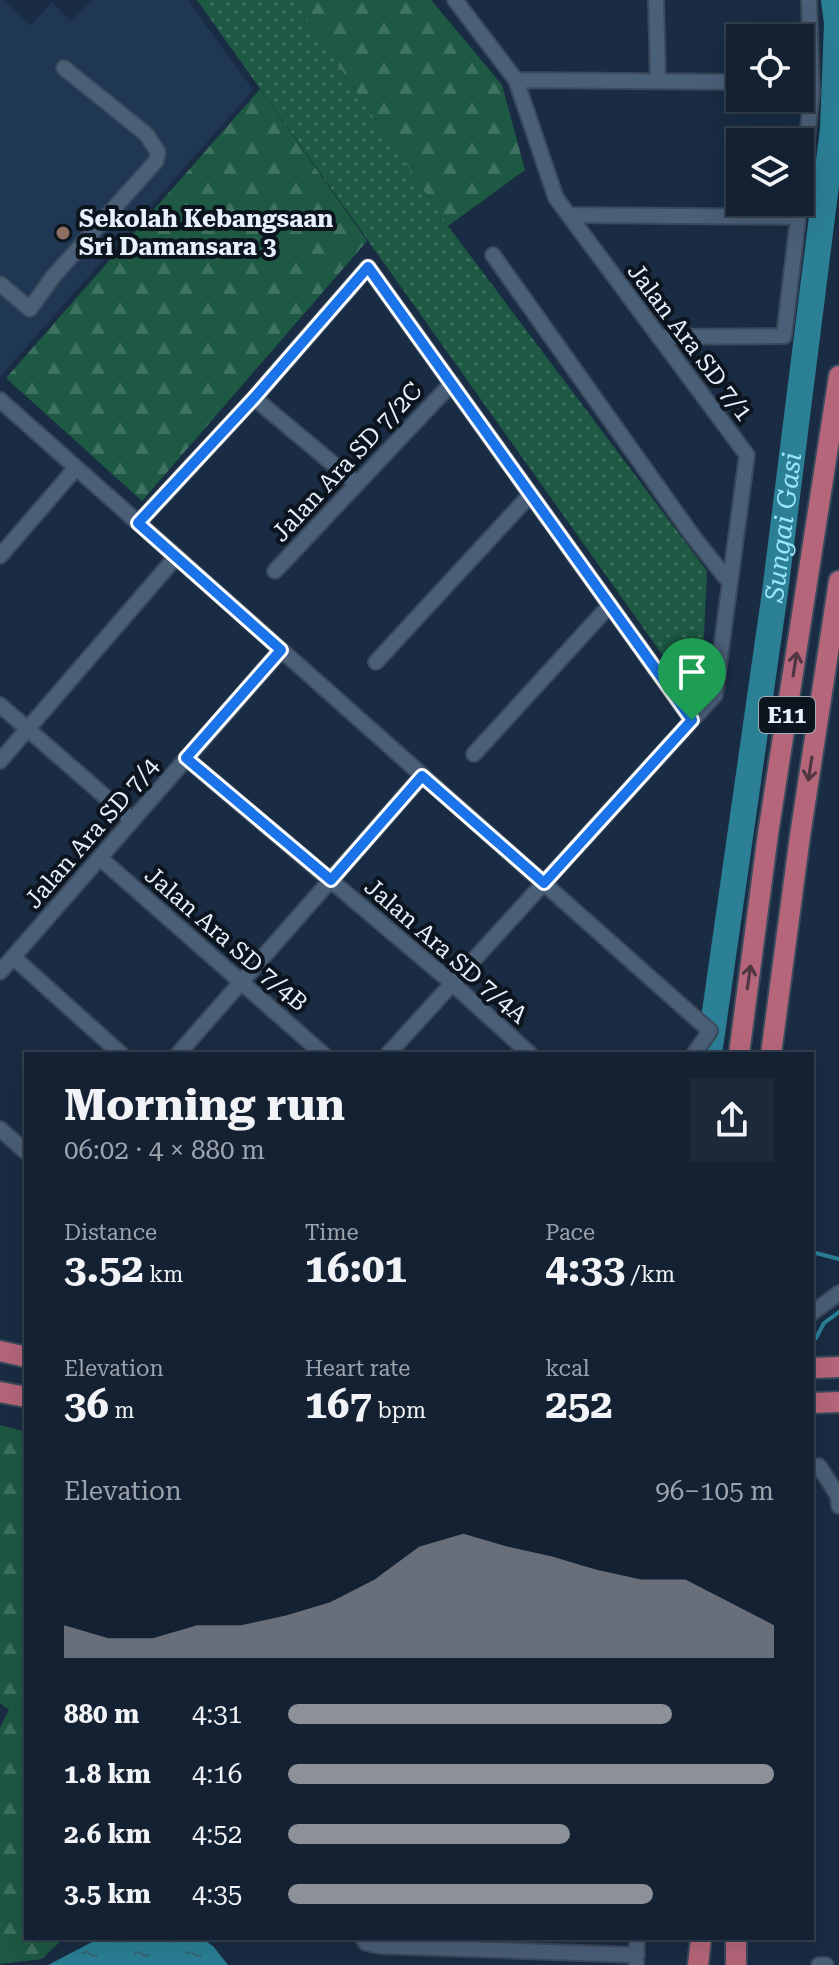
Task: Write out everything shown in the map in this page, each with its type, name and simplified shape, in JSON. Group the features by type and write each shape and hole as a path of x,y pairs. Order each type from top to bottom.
{"highway":[{"name":"E11","path":"739,1052 768,834 839,376"},
{"name":"E11","path":"771,1052 839,581"},
{"path":"0,1351 24,1357"},
{"path":"814,1368 839,1367"},
{"path":"0,1392 24,1397"},
{"path":"814,1403 839,1402"},
{"path":"698,1965 701,1940"},
{"path":"736,1940 736,1965"}],"street":[{"name":"Jalan Ara SD 7/1","path":"390,1052 715,695 747,455 556,198 516,80 455,0"},
{"path":"656,0 658,81"},
{"path":"808,24 809,0"},
{"path":"0,284 30,309 52,278 156,161 158,152 146,134 64,68"},
{"path":"516,80 726,82"},
{"path":"569,215 726,209"},
{"path":"659,337 784,336 798,216"},
{"path":"493,255 692,535 730,583"},
{"path":"138,523 254,398 368,267 692,720"},
{"name":"Jalan Ara SD 7/2C","path":"275,571 452,383"},
{"path":"254,398 356,483"},
{"path":"0,400 710,1031 695,1052"},
{"path":"0,556 76,468"},
{"path":"376,662 531,494"},
{"path":"0,761 176,557"},
{"path":"474,754 610,605"},
{"name":"Jalan Ara SD 7/4","path":"0,972 281,650"},
{"path":"0,705 132,820"},
{"name":"Jalan Ara SD 7/4A","path":"186,758 452,983 528,1052"},
{"path":"180,1052 422,776"},
{"name":"Jalan Ara SD 7/4B","path":"100,858 321,1052"},
{"path":"13,957 119,1052"},
{"path":"0,1129 24,1150"},
{"path":"814,1312 839,1293"},
{"path":"816,1464 839,1475"},
{"path":"816,1464 839,1499"},
{"path":"364,1940 379,1946 637,1960"},
{"path":"819,1965 826,1965"}],"shaded area":[{"name":"Sekolah Kebangsaan Sri Damansara 3","path":"0,0 31,25 52,2 71,21 92,0 188,0 253,90 0,377"}],"green space":[{"path":"197,0 294,0 448,226 707,571 702,677 686,688"},
{"path":"294,0 431,0 502,85 525,170 448,226"},
{"path":"260,89 367,241 142,501 6,378"},
{"path":"0,1425 24,1431 24,1940 62,1940 42,1959 0,1964 0,1728 9,1710 0,1703"}],"water":[{"path":"96,1940 204,1940 228,1965 48,1965"}],"waterway":[{"name":"Sungai Gasi","path":"709,1052 775,592 833,129 837,23 834,0"},
{"name":"Sungai Gasi","path":"814,1253 839,1259"},
{"path":"816,1338 824,1323 839,1312"}],"place":[{"name":"Sekolah Kebangsaan Sri Damansara 3","path":"63,233"}],"route":[{"path":"368,267 692,720 544,883 422,776 331,880 186,758 281,650 138,523 254,398 368,267"}]}
